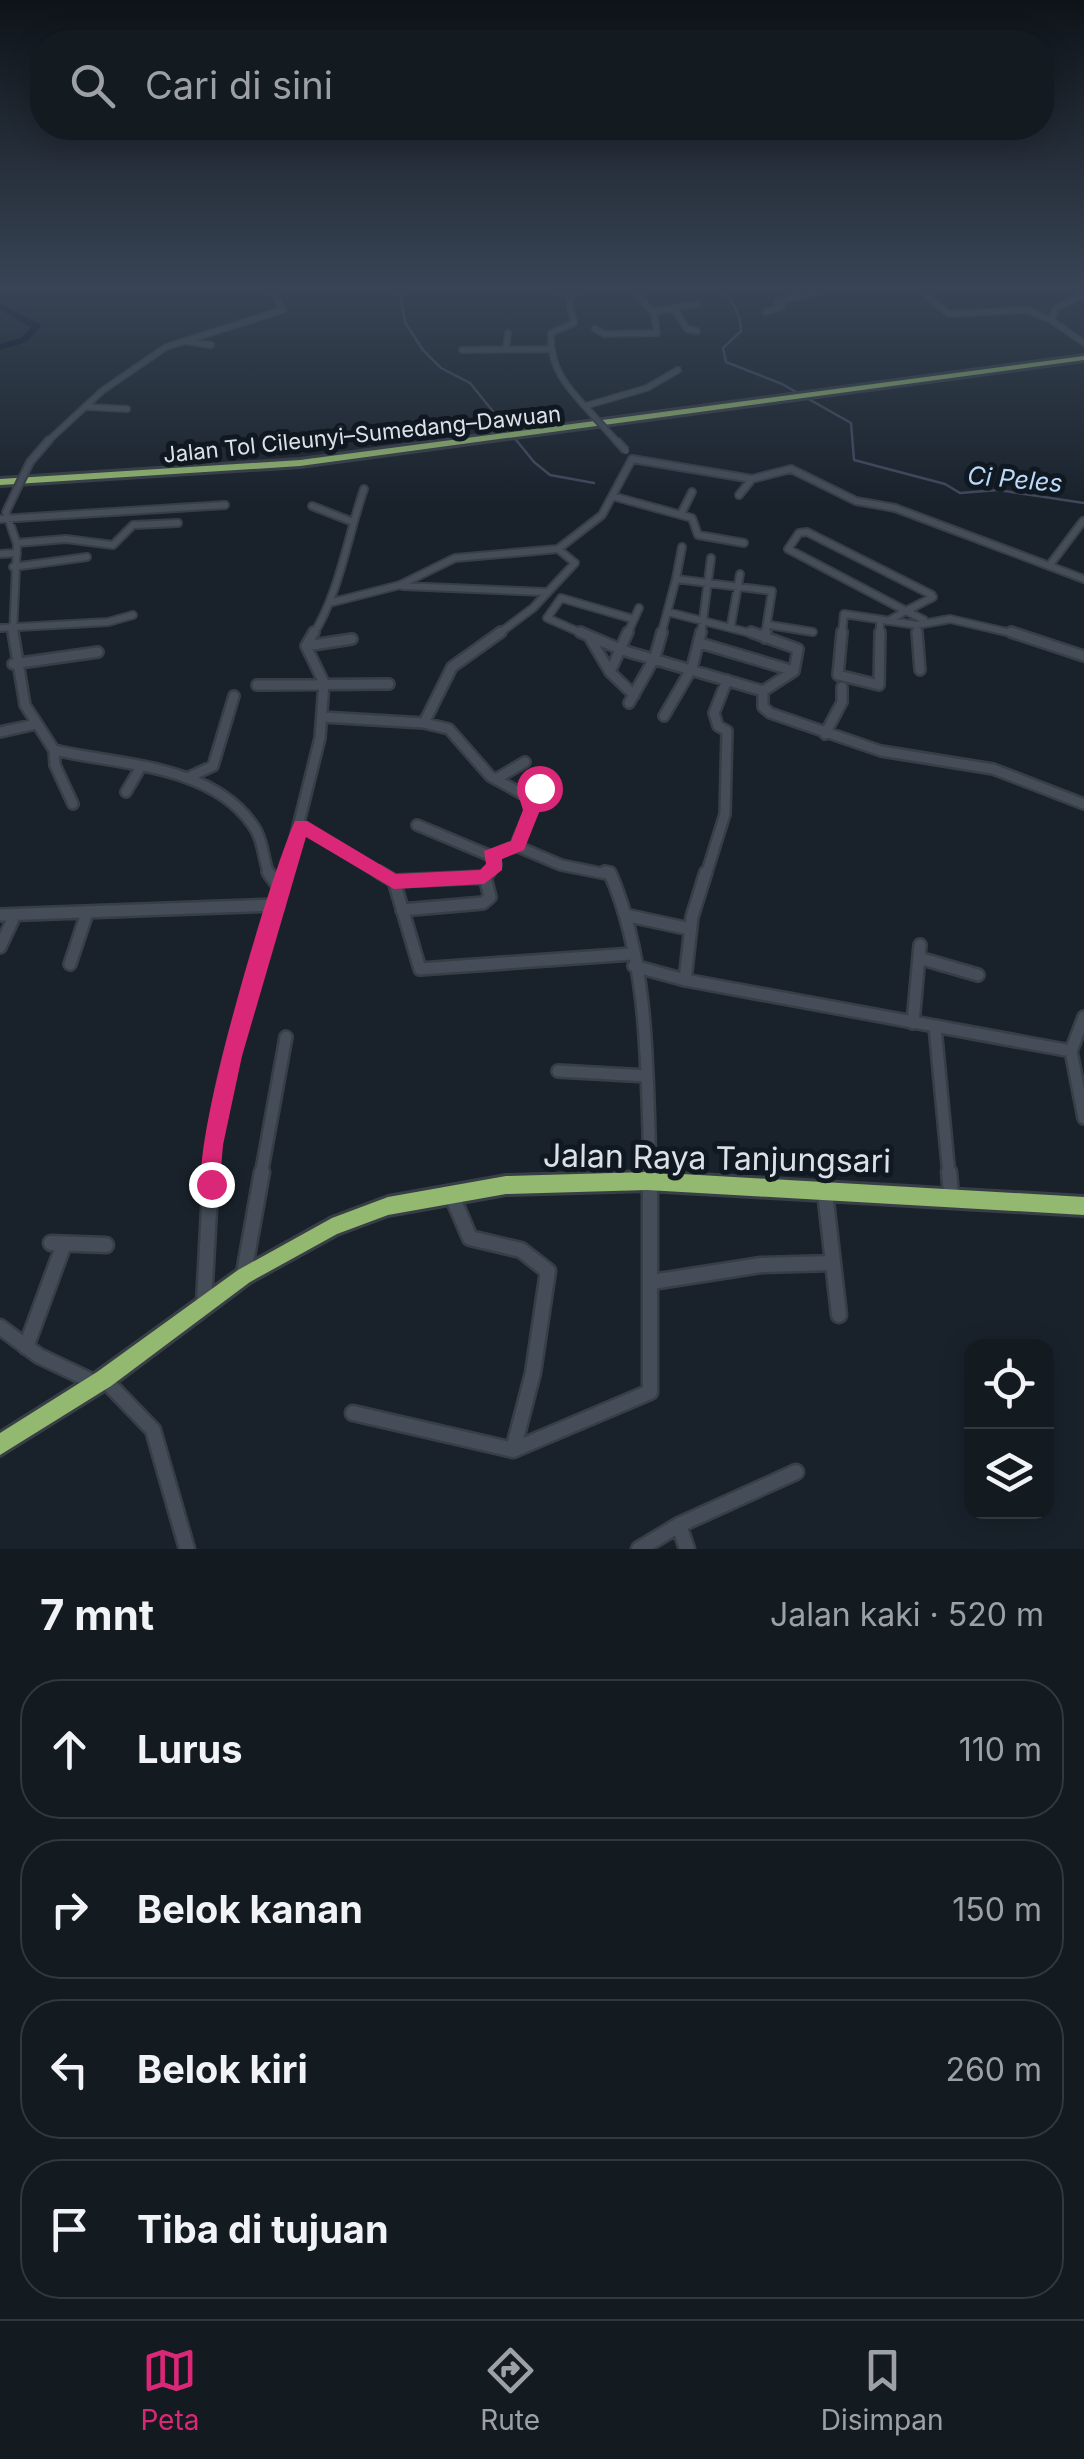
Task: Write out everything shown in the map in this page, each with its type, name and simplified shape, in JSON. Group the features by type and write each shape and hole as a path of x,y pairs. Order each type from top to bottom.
{"highway":[{"name":"Jalan Tol Cileunyi–Sumedang–Dawuan","path":"0,486 299,468 921,384 1052,370 1084,361"},
{"name":"Jalan Tol Cileunyi–Sumedang–Dawuan","path":"921,384 1084,361"},
{"name":"Jalan Raya Tanjungsari","path":"0,1446 100,1382 244,1276 356,1217 452,1193 566,1181 647,1181 1084,1206"}],"street":[{"path":"145,360 126,371 30,462 4,517 17,548 5,627 13,664 32,725 54,750 208,785 247,816 260,840 270,878 282,891"},
{"path":"552,360 555,375 632,459 752,478 790,469 856,501 896,508 1079,580"},
{"path":"588,410 647,388 678,370"},
{"path":"88,407 127,409"},
{"path":"333,602 400,585 455,558 558,550 596,522 632,459"},
{"path":"739,495 752,478"},
{"path":"306,646 333,602 364,489"},
{"path":"681,514 692,492"},
{"path":"612,496 681,514 696,522 698,535 744,544"},
{"path":"4,517 225,505"},
{"path":"312,506 353,522"},
{"path":"1049,566 1083,521"},
{"path":"0,554 66,539 113,544 133,526 178,523"},
{"path":"884,620 904,612 932,595 807,532 798,533 788,550 904,612 920,622"},
{"path":"590,638 632,699 655,657 682,547"},
{"path":"424,723 443,672 528,612 576,563 558,550"},
{"path":"13,567 88,558"},
{"path":"664,716 692,668 700,643 711,558"},
{"path":"731,625 740,574"},
{"path":"676,579 773,591 765,638"},
{"path":"400,585 545,592"},
{"path":"633,619 558,599 547,620 622,650 763,691 769,691 794,671 799,650 731,625 668,612"},
{"path":"610,672 638,608"},
{"path":"5,627 108,622 133,615"},
{"path":"884,620 878,686 838,675 842,615 964,622 1084,656"},
{"path":"920,622 920,670"},
{"path":"769,625 813,632"},
{"path":"306,646 352,639"},
{"path":"700,643 794,671"},
{"path":"204,1304 212,1145 241,1023 301,825 323,718 324,683 306,646"},
{"path":"13,664 98,652"},
{"path":"685,980 690,929 725,814 727,731 718,726 714,713 728,680"},
{"path":"257,685 389,684"},
{"path":"825,734 842,702 842,687"},
{"path":"763,691 763,707 770,714 825,734 922,761 993,768 1084,804"},
{"path":"187,778 213,766 234,696"},
{"path":"323,718 424,723 458,734 496,779 528,797 531,810 518,845"},
{"path":"0,732 32,725"},
{"path":"54,750 55,764 73,804"},
{"path":"496,779 525,762"},
{"path":"126,792 139,770"},
{"path":"528,797 549,780"},
{"path":"301,825 394,882 484,877 496,865 490,856 417,826"},
{"path":"354,1413 513,1450 650,1392 652,1282 647,1076 633,960 618,885 610,873 561,865 518,845 490,856"},
{"path":"402,910 484,903 490,897 484,877"},
{"path":"394,882 417,967 426,971 633,960 685,980 1071,1051"},
{"path":"0,915 278,905"},
{"path":"70,964 87,913"},
{"path":"0,946 14,915"},
{"path":"625,915 690,929"},
{"path":"913,1023 919,952 978,975"},
{"path":"1084,1018 1071,1051 1084,1118"},
{"path":"936,1027 951,1196"},
{"path":"244,1276 286,1038"},
{"path":"558,1071 647,1076"},
{"path":"824,1189 839,1316"},
{"path":"452,1193 470,1238 521,1250 548,1270 533,1372 513,1450"},
{"path":"26,1347 57,1243 106,1246"},
{"path":"652,1282 761,1265 833,1263"},
{"path":"0,1326 26,1347 100,1382 152,1430 187,1549"},
{"path":"639,1549 679,1525 796,1472"},
{"path":"679,1525 687,1549"}],"waterway":[{"path":"433,360 470,383 534,462 550,475 594,483"},
{"name":"Ci Peles","path":"726,360 782,384 851,423 854,460 945,484 960,493 998,490 1084,503"}],"route":[{"path":"211,1184 212,1145 232,1056 301,825 394,882 484,877 496,865 497,860 490,856 518,845 531,810 528,797 539,788"}]}
